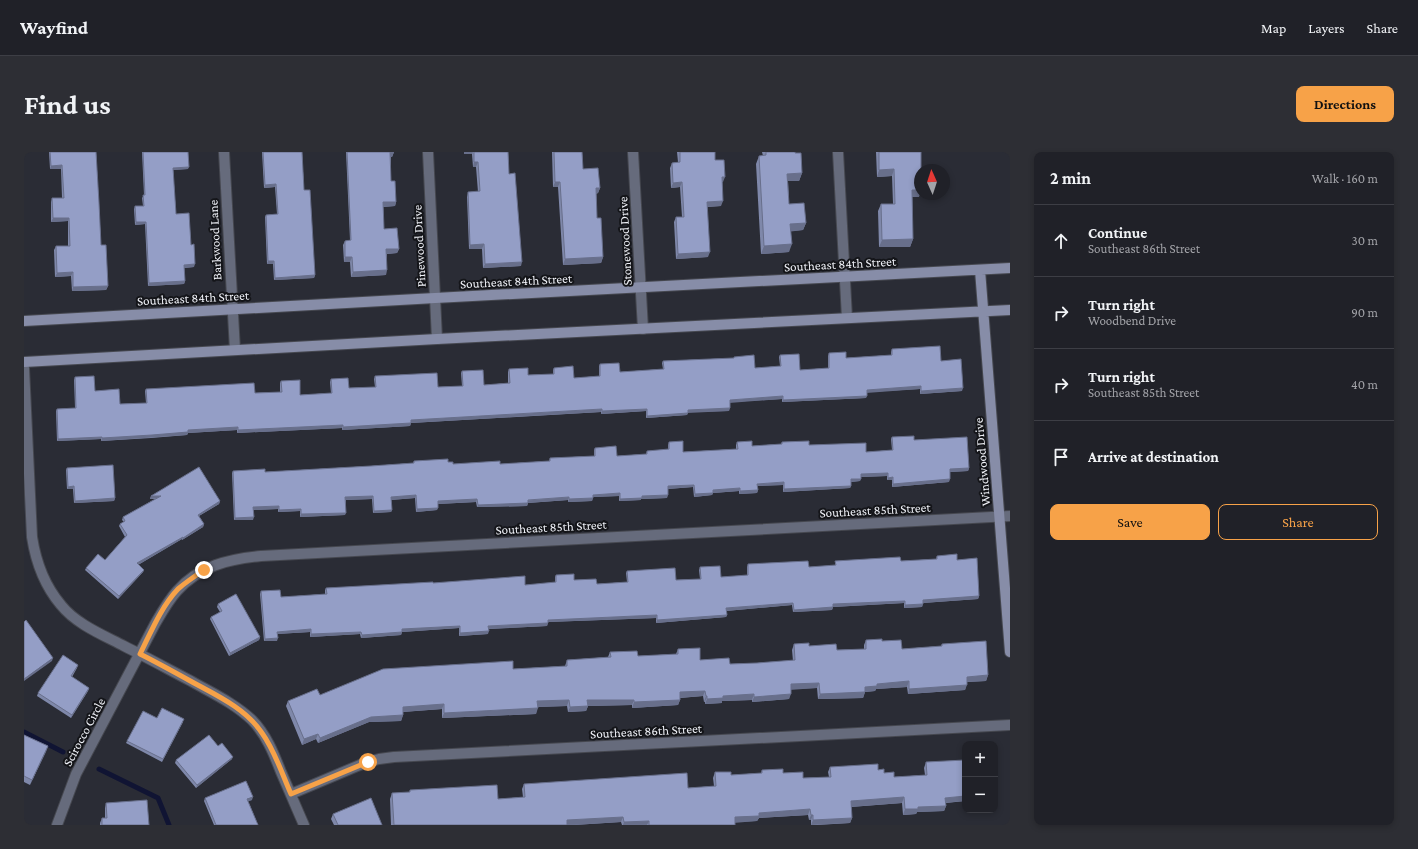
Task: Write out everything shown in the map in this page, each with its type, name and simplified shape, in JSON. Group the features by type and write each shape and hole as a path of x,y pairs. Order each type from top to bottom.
{"street":[{"name":"Barkwood Lane","path":"224,152 235,350"},
{"name":"Pinewood Drive","path":"428,152 437,339"},
{"name":"Stonewood Drive","path":"634,152 643,328"},
{"path":"838,152 847,318"},
{"name":"Southeast 84th Street","path":"24,321 1010,268"},
{"name":"Windwood Drive","path":"980,270 1005,516 1010,652"},
{"path":"24,362 643,328 1010,310"},
{"path":"24,368 32,537 39,569 52,595 70,614 91,629 218,696 238,708 253,721 263,733 273,753 304,825"},
{"name":"Southeast 85th Street","path":"140,654 164,608 178,590 190,579 204,570 218,564 245,558 1005,516"},
{"name":"Scirocco Circle","path":"57,825 76,774 140,654"},
{"name":"Southeast 86th Street","path":"291,794 368,762 394,757 1010,725"}],"building":[{"path":"50,152 96,152 101,245 106,245 108,286 73,287 73,272 57,273 56,246 70,246 69,218 53,218 52,198 64,198 62,165 51,166"},
{"path":"143,152 188,152 189,167 173,168 176,214 189,213 191,245 194,244 195,264 184,265 185,281 149,283 146,222 136,222 135,206 144,206 143,195 145,195"},
{"path":"263,152 302,152 304,190 310,190 315,275 275,278 274,261 268,261 266,215 278,214 276,184 265,185"},
{"path":"347,152 390,152 391,181 395,181 396,202 383,202 384,229 397,228 399,249 386,249 387,270 353,272 352,257 345,257 345,241 351,240"},
{"path":"474,152 508,152 509,174 515,173 522,262 485,264 484,244 470,245 468,192 480,191 478,162 474,162"},
{"path":"554,152 582,152 583,169 598,168 600,188 596,188 597,218 601,218 603,257 565,259 560,182 555,182"},
{"path":"680,152 715,152 715,160 724,160 725,177 722,177 723,201 707,202 710,252 678,254 676,217 684,217 682,182 673,183 672,163 680,162"},
{"path":"766,152 801,153 802,173 787,174 789,204 804,203 806,223 790,224 792,244 764,246 759,156 766,155"},
{"path":"879,152 921,152 921,164 914,164 914,190 912,190 913,239 882,240 881,204 895,204 894,169 879,170"},
{"path":"940,346 941,361 961,359 963,388 921,391 921,386 867,390 867,396 783,400 783,396 730,400 730,408 688,410 688,413 647,416 647,409 602,411 602,409 411,420 411,423 343,427 343,425 238,430 238,427 188,430 188,432 152,435 58,439 57,409 76,408 75,377 94,376 95,391 119,389 120,404 147,403 146,389 254,383 255,393 282,392 281,381 300,380 300,395 332,393 331,379 348,378 349,388 376,387 375,376 437,373 438,387 463,386 462,371 483,370 484,385 510,383 509,369 528,368 528,375 554,374 554,368 573,366 574,378 600,376 600,364 619,363 620,372 664,369 663,361 734,358 754,355 755,368 781,366 780,355 799,354 800,370 829,368 829,353 846,352 846,358 892,355 892,349"},
{"path":"914,436 914,440 967,437 969,468 950,469 950,479 893,484 893,477 888,478 888,473 861,474 861,479 851,479 851,486 784,489 784,482 757,484 758,490 740,491 740,488 713,490 713,493 695,494 694,485 668,486 668,495 642,496 642,498 620,499 620,493 593,495 593,498 569,499 569,497 528,500 528,503 478,505 477,499 438,501 438,508 417,509 416,495 391,497 392,510 374,511 373,496 345,497 346,513 301,514 301,509 279,510 279,506 253,507 254,517 235,518 233,471 265,469 265,472 414,463 414,461 448,459 448,462 453,462 453,464 500,461 500,464 550,461 550,458 595,456 595,448 616,446 617,456 647,454 647,451 669,449 669,442 683,441 683,452 738,449 737,442 752,441 752,446 782,444 782,442 809,441 809,445 866,443 866,452 893,450 892,437"},
{"path":"113,465 115,498 75,501 74,486 68,487 67,468"},
{"path":"199,467 220,501 198,515 204,524 183,538 137,563 144,570 119,596 86,568 98,554 105,560 127,535 120,524 125,521 123,517 161,496 151,496"},
{"path":"957,554 957,560 977,558 979,596 923,600 923,604 905,605 905,601 833,604 833,607 794,610 793,603 726,608 727,615 657,620 657,615 548,620 548,623 488,626 489,631 460,633 460,626 402,629 402,632 362,635 361,632 311,634 311,629 277,632 278,638 265,639 261,591 280,590 281,597 327,594 326,588 433,583 525,576 525,585 556,582 556,575 574,574 574,580 596,579 597,584 628,582 627,571 675,568 676,580 701,579 700,567 720,566 721,577 748,575 748,564 808,561 809,567 836,565 835,561 900,557 901,561 937,559 937,556"},
{"path":"236,594 260,637 230,653 211,617 222,611 218,604"},
{"path":"26,620 53,658 24,679 24,622"},
{"path":"882,639 882,641 901,640 902,649 986,641 988,675 967,677 967,685 909,689 909,681 877,684 877,686 865,687 865,692 820,694 819,683 791,684 791,694 754,697 754,694 723,696 723,698 707,699 705,691 680,692 680,700 634,702 634,700 587,700 588,706 570,707 569,700 537,701 538,708 444,713 444,704 403,707 403,715 371,717 320,738 318,734 304,739 288,701 317,689 320,695 383,669 513,661 513,669 567,666 567,660 611,657 610,652 637,651 638,656 678,654 678,649 700,648 700,660 729,658 730,664 757,663 795,660 794,644 809,643 809,646 836,644 837,650 866,649 866,640"},
{"path":"63,655 78,665 71,676 89,688 72,715 38,693"},
{"path":"162,708 184,719 163,759 127,741 143,711 157,718"},
{"path":"24,735 48,746 32,780 24,776"},
{"path":"209,735 218,746 222,743 233,757 197,785 176,760"},
{"path":"962,760 962,796 945,798 946,806 918,807 918,809 905,809 904,797 851,801 852,818 813,820 813,815 811,815 810,809 759,813 759,816 735,817 735,825 649,825 649,821 624,822 623,817 567,820 567,825 394,825 392,793 410,792 410,790 497,785 498,799 525,797 524,784 687,773 688,788 716,786 715,772 731,772 731,775 762,773 762,770 783,769 783,773 803,772 803,778 831,777 830,767 878,764 878,770 884,769 884,773 894,772 894,777 927,775 926,762"},
{"path":"246,781 253,797 247,799 258,825 216,825 205,798"},
{"path":"371,798 382,825 338,825 333,814"},
{"path":"147,800 149,825 102,825 102,818 107,818 106,803"}],"waterway":[{"path":"24,732 63,752"},
{"path":"99,769 158,798 169,825"}],"route":[{"path":"204,570 190,579 178,590 168,603 155,624 140,654 218,696 238,708 253,721 263,733 291,794 368,762"}]}
